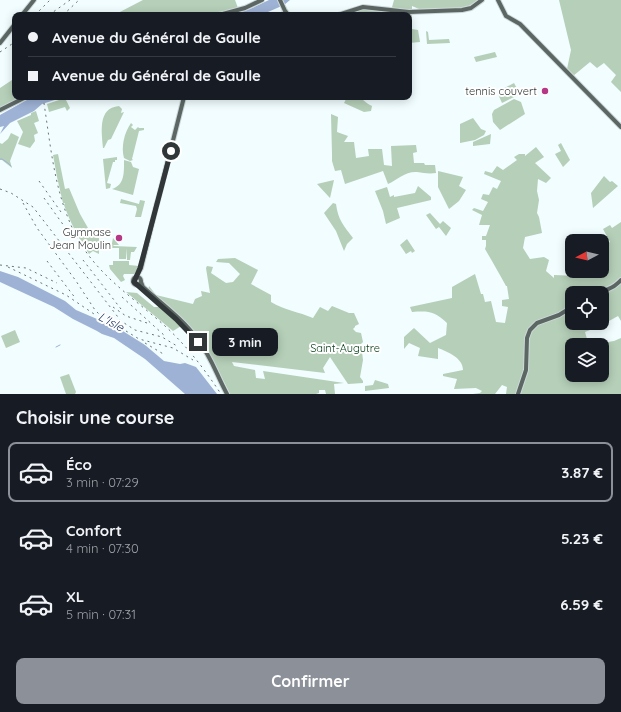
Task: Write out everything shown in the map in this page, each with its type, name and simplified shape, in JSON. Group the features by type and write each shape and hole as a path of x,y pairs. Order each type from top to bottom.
{"main road":[{"path":"24,12 34,0"},
{"path":"231,12 259,0"},
{"path":"231,12 248,7 262,0"},
{"path":"279,0 284,12"},
{"path":"347,12 363,7 413,12 462,10 471,8 482,0"},
{"path":"498,0 506,16 520,24 621,127"},
{"path":"0,43 12,28"},
{"path":"0,110 20,100"},
{"path":"137,285 140,284 140,268 184,100"},
{"path":"139,279 134,281 137,285 193,336 208,358 225,393"},
{"path":"139,279 143,287 177,317 198,340 214,366 225,393"},
{"path":"609,289 621,280"},
{"path":"518,394 526,370 527,338 530,330 537,323 565,311"}],"green space":[{"path":"143,0 235,0 238,8 224,12 120,12"},
{"path":"394,0 479,0 464,8 419,9 412,6 412,12 350,12 359,9 391,11"},
{"path":"559,0 621,0 621,92 611,82 616,75 604,63 597,68 590,62 573,76 567,69 571,50"},
{"path":"412,29 418,30 420,42 412,43"},
{"path":"426,31 428,32 429,40 449,39 450,43 427,44"},
{"path":"495,52 497,57 476,62 474,57"},
{"path":"12,80 12,100 16,100 0,108 0,88"},
{"path":"514,83 520,94 502,103 497,92"},
{"path":"514,99 521,102 525,114 500,130 493,122 492,114 494,110"},
{"path":"59,100 66,100 70,108 67,111 65,107 49,112 47,104"},
{"path":"346,100 363,100 372,106 371,111 364,112 344,103"},
{"path":"119,106 122,109 121,113 124,112 111,139 108,140 103,148 102,122 104,116 107,111"},
{"path":"36,111 39,121 34,123 38,133 34,135 35,141 30,148 18,144 23,132 17,121 31,115 31,113"},
{"path":"331,114 338,117 337,132 348,136 344,142 354,142 356,158 369,156 368,149 382,149 384,165 392,166 391,146 416,145 417,152 413,153 414,163 435,165 436,173 413,172 388,184 383,171 345,184 341,170 335,171 332,161"},
{"path":"473,118 481,129 486,131 484,135 475,140 460,143 460,124"},
{"path":"131,123 133,125 131,127 135,130 138,127 144,128 144,130 139,131 133,160 130,161 124,158 123,145"},
{"path":"11,133 19,137 10,161 12,168 0,160 0,143 2,144 8,139"},
{"path":"491,134 490,144 473,146 473,142"},
{"path":"561,143 570,160 563,167 555,154 561,151 558,145"},
{"path":"536,147 544,157 535,163 551,178 546,183 538,179 537,191 539,200 537,213 542,233 525,237 523,248 530,259 544,257 549,260 546,271 554,278 554,275 565,275 565,278 609,278 610,242 609,234 606,234 603,229 610,225 612,228 621,222 621,321 618,316 609,321 609,286 565,286 565,330 590,330 585,332 587,338 565,338 565,382 609,382 609,342 621,338 621,394 506,394 507,387 502,385 495,394 473,394 480,393 482,391 476,388 454,389 457,379 443,376 443,374 463,370 460,362 454,356 438,348 438,359 418,356 420,348 409,343 404,349 404,337 414,328 430,343 446,335 447,323 442,319 431,313 412,312 410,307 452,298 452,287 475,274 485,302 491,301 496,322 505,323 508,307 502,306 502,300 509,299 507,286 485,249 486,240 482,240 482,236 486,236 490,225 479,225 482,215 472,210 474,208 483,211 488,202 481,199 483,194 489,195 493,187 497,189 501,181 484,174 485,171 492,173 497,166 503,170 517,160 514,157 519,154 525,154 525,156"},
{"path":"58,154 65,189 69,188 80,214 92,235 99,236 99,254 93,251 89,254 66,211 53,155"},
{"path":"117,157 117,160 113,162 107,183 111,184 110,188 106,189 103,159"},
{"path":"124,160 131,162 133,167 139,169 133,195 112,189 122,181 124,173"},
{"path":"438,171 463,177 459,186 466,190 459,201 449,209 438,187"},
{"path":"604,176 610,182 612,181 618,186 593,208 591,193"},
{"path":"334,180 330,198 317,184"},
{"path":"418,186 431,197 431,200 397,208 400,218 386,224 383,211 375,191 387,187 390,197 394,195 394,197 415,193"},
{"path":"121,199 139,204 140,200 145,201 141,217 135,217 137,209 136,206 120,203"},
{"path":"333,203 336,204 340,219 353,238 347,244 344,251 336,231 324,213"},
{"path":"430,213 440,224 443,221 451,228 446,236 439,227 436,229 426,215"},
{"path":"113,238 119,245 113,246 137,247 134,252 131,252 130,260 127,260 127,248 126,259 119,259 119,248 111,248"},
{"path":"407,239 415,251 412,253 411,251 406,254 400,245"},
{"name":"Saint-Augutre","path":"235,258 258,270 251,284 271,295 271,302 276,305 313,318 320,307 328,311 332,306 349,313 354,313 359,324 353,329 356,332 361,333 363,342 361,344 363,360 360,377 363,383 348,384 330,357 323,368 325,373 232,362 234,366 255,370 256,378 265,379 263,371 344,383 334,384 335,394 326,394 325,390 319,390 319,393 316,394 230,394 206,348 186,323 173,331 126,292 137,293 154,307 158,307 162,303 148,291 149,286 156,295 193,304 195,299 202,296 201,291 210,293 206,268 207,266 213,267 211,273 226,283 233,282 240,274 229,263 216,262 218,259"},
{"path":"113,261 129,261 129,265 139,266 137,274 124,274 123,276 125,280 121,282 110,269 109,265 113,265"},
{"path":"15,330 20,342 6,348 1,336"},
{"path":"69,374 76,392 75,394 66,394 60,377"},
{"path":"375,380 388,384 389,388 365,391 365,386 373,385"}],"water":[{"path":"269,0 290,0 284,5 268,12 241,12"},
{"path":"27,100 55,100 42,104 34,111 10,123 0,134 4,126 0,127 0,115"},
{"path":"0,271 18,277 65,301 76,310 118,328 145,345 164,361 180,364 185,363 196,367 217,394 185,394 145,359 114,338 102,334 54,307 0,282"}],"waterway":[{"path":"0,159 11,166"},
{"path":"56,347 60,345"}],"railway":[{"path":"38,12 50,0"},
{"path":"53,12 70,0"},
{"path":"66,12 79,0"},
{"path":"0,52 12,44"},
{"path":"43,100 51,152 59,189 64,207 79,241 87,254 108,277 165,326 181,342 202,367 221,394"},
{"path":"39,181 61,212"},
{"path":"0,189 11,193 33,207 121,321 135,330 162,337 177,346"},
{"path":"44,198 72,237"},
{"path":"23,203 37,228 76,281 95,310 103,318 113,323"},
{"path":"83,260 121,309"},
{"path":"47,261 76,299"},
{"path":"0,265 26,268 57,283"},
{"path":"8,267 66,295 97,316"},
{"path":"122,297 165,336"},
{"path":"113,307 126,316 147,323"},
{"path":"126,331 139,339 173,348 193,360"},
{"path":"145,343 165,355"}],"place":[{"name":"tennis couvert","path":"545,91"},
{"name":"Gymnase Jean Moulin","path":"119,238"}],"route":[{"path":"171,151 140,268 134,282 185,327 198,342"}],"water label":[{"name":"L'Isle","path":"111,322"}]}
